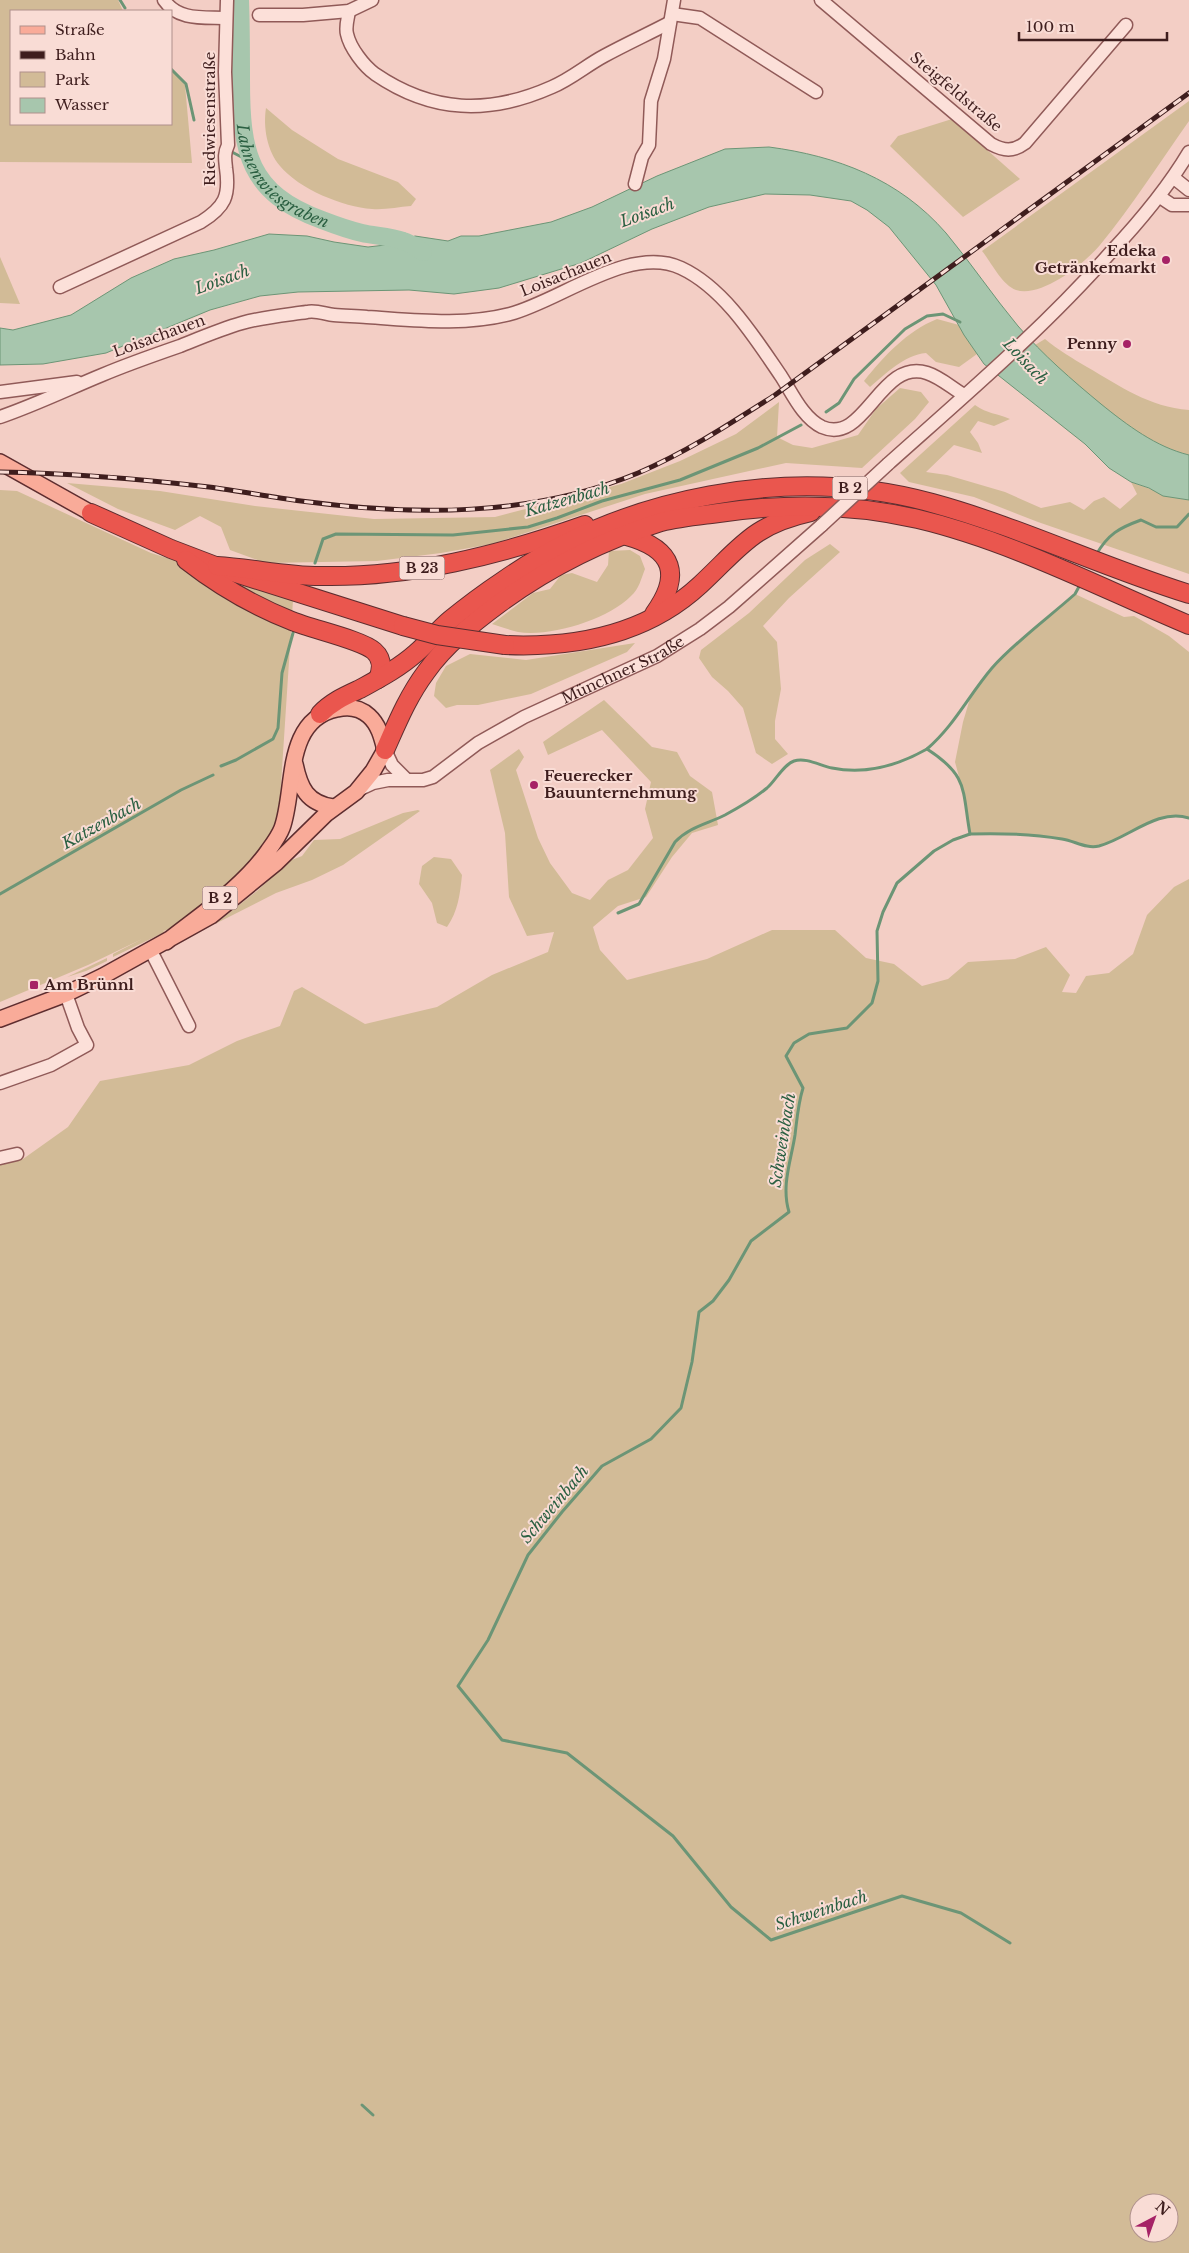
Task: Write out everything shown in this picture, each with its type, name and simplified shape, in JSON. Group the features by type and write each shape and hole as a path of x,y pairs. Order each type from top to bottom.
{"highway":[{"name":"B 2","path":"385,750 407,701 426,671 463,633 514,593 624,528 664,507 753,490 808,486 883,492 945,507 1189,594"},
{"name":"B 23","path":"91,513 172,549 250,579 403,626 437,635 506,646 551,646 575,643 617,633 651,618 682,600 700,586 740,544 758,531 771,524 825,505"},
{"name":"B 2","path":"320,714 335,702 398,667 451,620 505,579 538,558 624,528 753,507 825,505 860,508 918,519 954,529 1058,568 1189,626"},
{"name":"B 23","path":"217,566 320,576 408,571 485,556 599,520 624,528"},
{"path":"624,528 656,548 663,556 670,572 670,589 651,618"},
{"name":"B 23","path":"172,549 205,575 292,622 369,647 380,658 382,665 378,679"}],"main road":[{"name":"B 23","path":"0,462 91,513"},
{"path":"320,714 345,707 359,710 375,724 385,750"},
{"name":"B 2","path":"272,857 281,829 290,773 294,760 302,737 320,714"},
{"name":"B 2","path":"0,1019 66,994 151,951 212,916 272,857 312,827 333,807 356,792 373,771 385,750"},
{"path":"294,760 298,780 305,794 320,804 333,807"}],"street":[{"path":"164,0 169,8 188,17 226,18"},
{"name":"Riedwiesenstraße","path":"60,287 200,222 216,213 224,202 229,184 226,149 225,72 227,0"},
{"path":"259,15 354,6 372,0"},
{"path":"635,184 642,157 649,145 651,101 664,59 674,0"},
{"name":"Steigfeldstraße","path":"821,0 991,144 1007,150 1016,150 1025,143 1126,25"},
{"path":"354,6 347,34 355,51 370,70 396,88 446,105 467,107 529,96 553,87 606,54 671,19 700,18 816,92"},
{"name":"Münchner Straße","path":"356,792 380,781 405,778 423,780 433,777 478,744 524,717 657,656 700,629 729,607 1037,330 1086,280 1160,197 1189,152"},
{"path":"1174,178 1189,190"},
{"path":"1160,197 1172,205 1189,205"},
{"name":"Loisachauen","path":"0,417 38,404 136,361 243,323 312,311 334,315 437,322 491,318 534,305 614,271 640,263 656,262 680,267 704,280 724,300 778,371 804,412 825,428 836,430 847,426 858,418 891,381 900,375 918,371 928,373 964,395"},
{"name":"Loisachauen","path":"0,392 89,380"},
{"path":"385,750 392,765 405,778"},
{"path":"151,951 189,1026"},
{"path":"0,1083 51,1065 87,1045 78,1028 66,994"},
{"path":"0,1158 17,1154"}],"green space":[{"path":"0,0 118,0 123,10 10,10 10,125 172,125 172,71 185,85 192,163 0,162"},
{"path":"1189,101 1189,121 1123,215 1100,245 1084,261 1062,277 1038,289 1016,290 1006,283 982,251"},
{"path":"266,108 292,130 338,159 398,182 416,199 411,206 387,209 361,208 335,201 298,182 280,166 272,153 266,131"},
{"path":"952,119 1020,179 963,217 890,146 898,136"},
{"path":"0,257 20,304 0,303"},
{"path":"937,319 959,325 977,354 959,367 936,362 926,353 918,354 903,361 870,387 864,381 880,362 906,337"},
{"path":"1045,339 1071,357 1135,394 1161,405 1189,410 1189,455 1148,438 1106,410 1067,377 1035,345"},
{"path":"900,388 921,392 929,402 915,419 862,468 786,463 645,494 492,544 377,561 266,563 230,550 221,527 200,516 175,530 118,509 67,483 160,491 255,506 374,519 495,517 621,484 680,461 736,434 779,402 777,437 793,445 812,448 858,435 876,409"},
{"path":"975,405 988,412 1010,419 994,426 978,421 970,432 982,453 954,445 926,472 947,475 1005,492 1041,508 1070,502 1084,510 1094,501 1104,497 1120,509 1137,494 1131,482 1167,495 1189,500 1189,574 1038,522 974,497 909,482 900,473"},
{"path":"0,490 17,491 151,553 212,572 294,585 279,815 274,832 264,848 238,878 176,927 163,931 165,932 113,957 113,954 142,939 88,965 0,1002"},
{"path":"830,544 840,552 789,598 763,626 777,642 781,689 775,721 775,739 788,754 772,764 756,753 743,708 712,677 699,658 701,650 749,613 805,560"},
{"path":"630,550 640,556 645,569 640,584 634,593 621,605 608,612 578,625 546,632 518,632 492,624 533,593 550,589 561,575 572,573 597,582 608,565 609,551"},
{"path":"1075,594 1124,617 1134,616 1169,636 1189,652 1189,818 1177,816 1154,820 1110,842 1094,847 1062,839 1039,836 970,834 964,795 955,762 963,722 971,695 1006,653"},
{"path":"635,643 627,652 531,694 478,705 457,705 446,708 434,696 436,683 446,666 470,654 526,660"},
{"path":"604,700 652,747 677,752 690,776 712,792 718,825 692,833 672,857 646,897 618,906 593,927 600,950 627,980 707,959 772,930 835,930 866,958 894,964 922,986 948,979 968,962 1015,959 1046,947 1070,975 1062,992 1076,993 1086,976 1109,973 1133,954 1147,915 1174,887 1189,879 1189,2253 0,2253 0,1165 23,1159 68,1127 100,1081 189,1065 237,1041 280,1026 294,991 302,987 365,1024 437,1007 492,975 548,952 554,932 527,936 509,897 505,833 490,770 519,749 524,757 516,770 538,838 550,863 572,893 590,900 608,880 628,870 653,838 645,809 651,782 602,730 548,755 543,742"},
{"path":"420,811 343,865 312,880 276,893 215,924 257,891 289,861 302,856 314,840 340,839 403,813"},
{"path":"434,857 451,859 462,875 458,902 454,915 447,927 437,923 432,903 419,884 422,866"},
{"path":"107,958 107,961 86,971 67,977"}],"water":[{"name":"Loisach","path":"769,147 819,157 865,173 887,184 928,214 955,244 1018,326 1058,367 1101,404 1132,427 1165,447 1189,455 1189,500 1163,496 1149,488 1131,482 1109,468 1085,444 984,364 964,335 936,285 889,227 867,210 851,201 810,195 765,194 709,207 652,229 581,263 499,288 454,294 409,290 298,292 260,296 210,310 106,353 43,364 0,365 0,328 13,330 71,315 131,278 174,259 269,234 307,236 368,247 394,244 415,236 448,241 461,236 479,236 551,222 592,207 657,176 725,149"}],"waterway":[{"path":"120,0 125,8"},
{"name":"Lahnenwiesgraben","path":"240,0 243,128 247,149 254,167 264,183 278,197 297,209 322,220 357,232 398,239 411,244 423,252"},
{"path":"172,70 186,84 194,120"},
{"path":"230,151 251,162"},
{"name":"Katzenbach","path":"826,412 839,403 854,379 905,329 927,316 943,314 960,322"},
{"name":"Katzenbach","path":"315,563 323,539 336,534 453,535 528,527 602,501 680,480 758,448 801,425"},
{"path":"1096,555 1110,537 1126,526 1141,520 1156,527 1177,527 1189,514"},
{"path":"1081,583 1075,594 1001,658 937,740 927,749 950,767 957,776 964,795 970,834 1039,836 1062,839 1094,847 1110,842 1154,820 1177,816 1189,818"},
{"name":"Katzenbach","path":"221,766 236,760 273,739 278,728 282,673 293,633"},
{"path":"618,913 639,904 675,842 680,837 692,829 725,815 752,799 767,788 790,763 803,760 845,770 869,770 893,764 927,749"},
{"name":"Katzenbach","path":"0,894 181,790 213,775"},
{"name":"Schweinbach","path":"970,834 953,840 934,851 897,883 883,912 877,931 878,981 872,1003 847,1028 809,1034 794,1043 786,1056 803,1088 787,1174 786,1193 789,1212 751,1241 729,1280 713,1301 699,1312 692,1362 681,1408 651,1439 602,1466 562,1512 528,1555 488,1640 458,1686 502,1740 567,1753 673,1836 731,1907 771,1940 902,1896 961,1913 1010,1943"},
{"path":"362,2105 373,2115"}],"railway":[{"path":"0,472 131,479 209,487 344,506 386,509 472,509 514,505 556,498 597,487 638,473 674,456 775,395 1189,93"}],"place":[{"name":"Edeka Getränkemarkt","path":"1166,260"},
{"name":"Penny","path":"1127,344"},
{"name":"Feuerecker Bauunternehmung","path":"534,785"},
{"name":"Am Brünnl","path":"34,985"}]}
